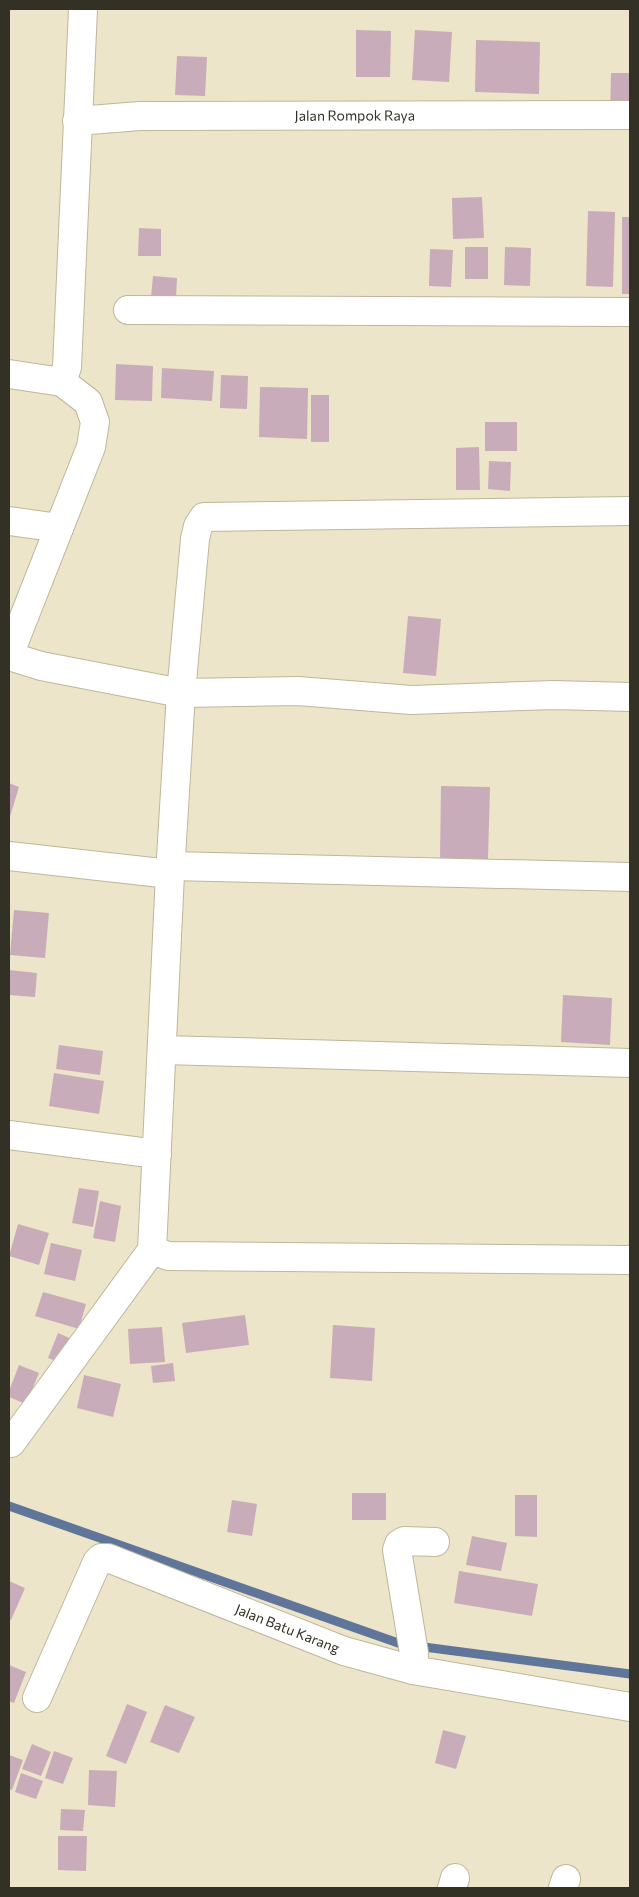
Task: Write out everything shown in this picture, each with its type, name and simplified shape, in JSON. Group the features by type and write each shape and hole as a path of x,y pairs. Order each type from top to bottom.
{"street":[{"path":"62,382 67,366 83,9"},
{"name":"Jalan Rompok Raya","path":"77,121 140,116 630,115"},
{"path":"128,310 630,312"},
{"path":"9,374 62,382 88,402 95,422 92,447 9,656 41,666 181,693 298,691 411,700 554,695 630,697"},
{"path":"11,1443 152,1250 170,870 181,693 195,539 198,526 204,517 630,511"},
{"path":"9,521 59,528"},
{"path":"9,856 170,870 630,877"},
{"path":"162,1050 630,1063"},
{"path":"9,1136 157,1154"},
{"path":"152,1250 168,1256 630,1260"},
{"path":"414,1661 397,1550 399,1544 404,1541 435,1542"},
{"name":"Jalan Batu Karang","path":"37,1698 97,1562 101,1558 108,1558 344,1651 414,1661 630,1707"}],"building":[{"path":"356,30 391,31 390,77 356,77"},
{"path":"415,30 452,32 449,82 412,80"},
{"path":"476,40 540,42 539,94 475,92"},
{"path":"177,56 207,57 205,96 175,95"},
{"path":"611,73 630,73 630,114 610,113"},
{"path":"482,197 484,238 453,239 452,198"},
{"path":"588,211 615,212 613,287 586,286"},
{"path":"622,217 630,217 630,294 622,294"},
{"path":"139,228 161,229 161,256 138,256"},
{"path":"465,247 488,247 488,279 465,279"},
{"path":"505,247 531,248 530,286 504,285"},
{"path":"430,249 453,250 451,287 429,286"},
{"path":"153,276 177,278 176,298 151,297"},
{"path":"116,364 153,366 152,401 115,400"},
{"path":"162,368 214,371 212,401 161,398"},
{"path":"221,375 248,376 247,409 220,408"},
{"path":"260,387 308,388 307,439 259,437"},
{"path":"311,395 329,395 329,442 311,442"},
{"path":"485,422 517,422 517,451 485,451"},
{"path":"479,447 480,490 456,490 456,448"},
{"path":"489,461 511,462 510,491 488,489"},
{"path":"408,616 441,619 436,676 403,673"},
{"path":"9,783 19,787 9,820"},
{"path":"441,786 490,787 488,859 440,858"},
{"path":"14,910 49,913 45,958 10,955"},
{"path":"9,970 37,973 35,997 9,995"},
{"path":"563,995 612,998 610,1045 561,1042"},
{"path":"59,1045 103,1051 100,1075 56,1069"},
{"path":"54,1073 104,1081 99,1114 49,1106"},
{"path":"79,1188 99,1191 93,1227 72,1223"},
{"path":"100,1201 121,1206 115,1242 93,1238"},
{"path":"18,1224 49,1233 39,1265 9,1256"},
{"path":"51,1243 82,1250 75,1281 44,1274"},
{"path":"43,1292 86,1304 79,1329 35,1316"},
{"path":"245,1315 249,1345 186,1353 182,1323"},
{"path":"333,1325 375,1328 372,1381 330,1378"},
{"path":"162,1327 165,1362 130,1364 128,1329"},
{"path":"58,1333 74,1340 64,1364 48,1358"},
{"path":"173,1363 175,1381 153,1383 151,1366"},
{"path":"19,1365 39,1373 26,1404 9,1397 9,1391"},
{"path":"84,1375 121,1384 113,1417 77,1408"},
{"path":"352,1493 386,1493 386,1520 352,1520"},
{"path":"515,1495 537,1495 537,1537 515,1536"},
{"path":"232,1500 257,1504 252,1536 227,1532"},
{"path":"472,1536 507,1543 501,1571 466,1565"},
{"path":"459,1571 538,1584 532,1616 454,1603"},
{"path":"9,1581 25,1588 11,1620 9,1619"},
{"path":"9,1665 26,1672 14,1703 9,1701"},
{"path":"127,1704 147,1712 126,1764 106,1756"},
{"path":"165,1705 195,1717 179,1753 150,1742"},
{"path":"443,1730 466,1736 456,1769 435,1763"},
{"path":"32,1744 51,1752 41,1776 22,1769"},
{"path":"54,1751 73,1758 63,1784 45,1778"},
{"path":"9,1755 23,1760 12,1790 9,1789"},
{"path":"89,1770 117,1771 115,1807 88,1805"},
{"path":"21,1773 43,1781 36,1799 15,1792"},
{"path":"61,1809 85,1810 83,1831 60,1830"},
{"path":"58,1836 87,1836 86,1871 58,1870"}],"waterway":[{"path":"9,1506 401,1644 630,1674"}]}
